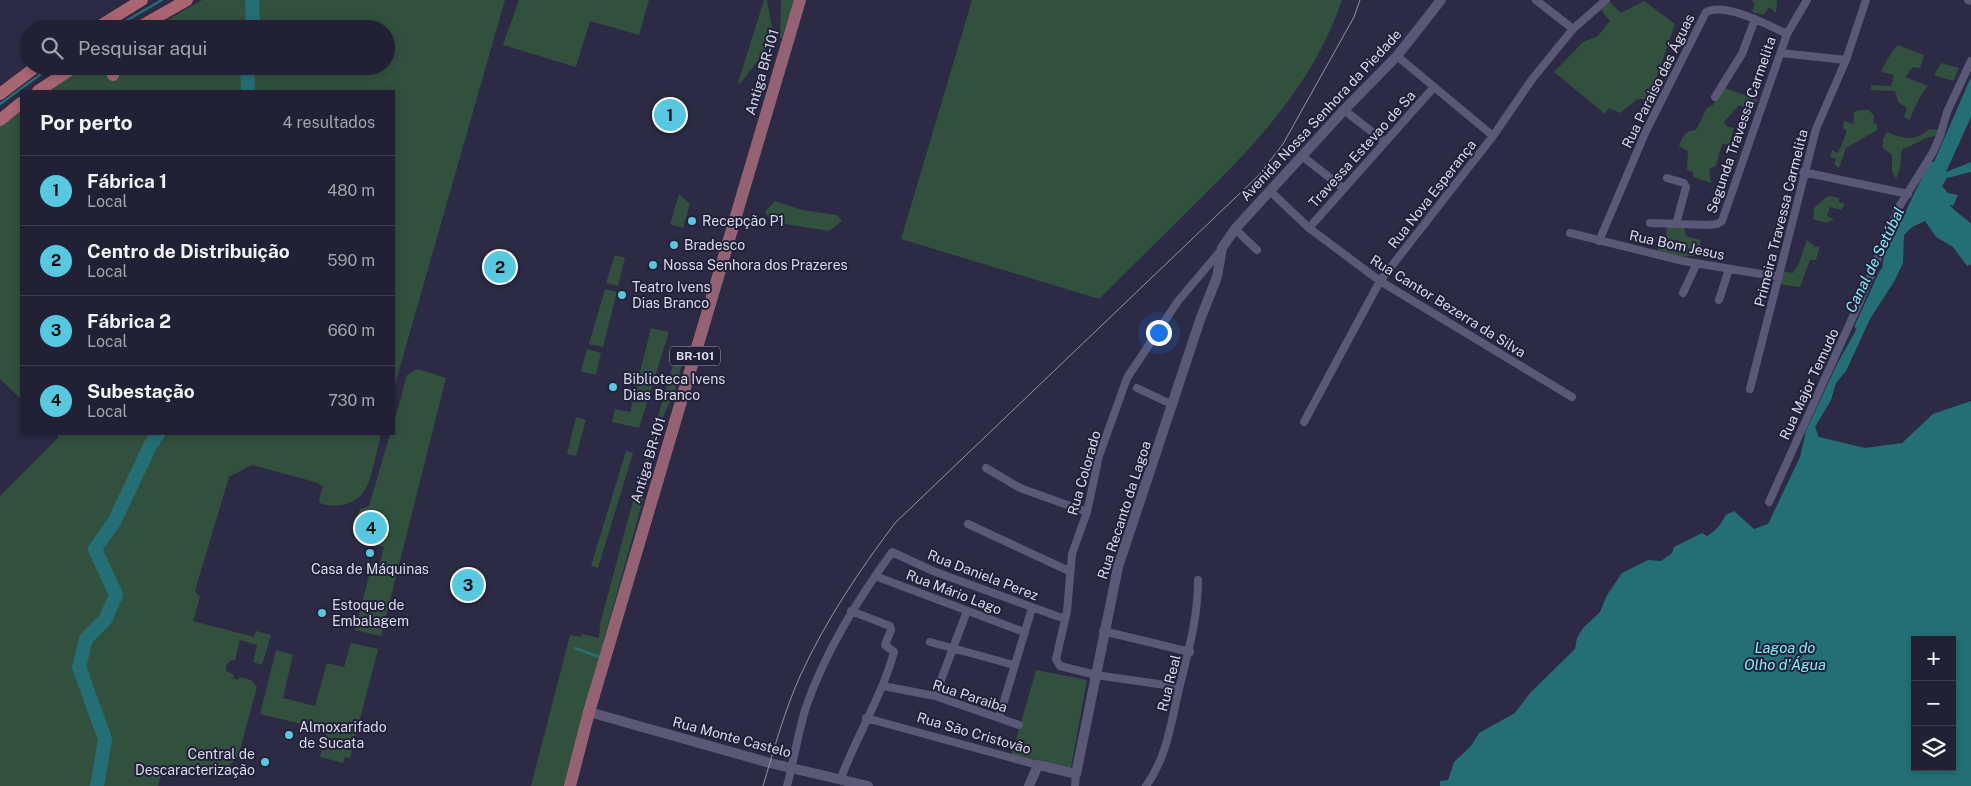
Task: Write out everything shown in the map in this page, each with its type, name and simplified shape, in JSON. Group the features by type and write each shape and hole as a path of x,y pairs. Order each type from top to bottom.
{"highway":[{"path":"109,20 142,0"},
{"path":"152,20 187,0"},
{"path":"0,94 25,75"},
{"path":"40,90 62,75"},
{"path":"0,120 20,104"}],"main road":[{"name":"Antiga BR-101","path":"570,786 589,712 800,0"}],"street":[{"name":"Avenida Nossa Senhora da Piedade","path":"1222,248 1235,229 1344,110 1397,56 1441,0"},
{"path":"1536,0 1572,28"},
{"name":"Rua Nova Esperança","path":"1304,422 1380,281 1493,136 1572,28 1606,0"},
{"name":"Segunda Travessa Carmelita","path":"1650,223 1708,225 1718,224 1722,221 1764,94 1787,34 1807,0"},
{"name":"Primeira Travessa Carmelita","path":"1750,389 1804,172 1821,115 1846,60 1866,0"},
{"name":"Rua Paraiso das Águas","path":"1599,241 1646,131 1706,12 1716,10 1755,19 1787,34"},
{"path":"1715,97 1742,54 1755,19"},
{"path":"1781,53 1846,60"},
{"path":"1397,56 1493,136"},
{"name":"Rua Major Temudo","path":"1768,502 1860,301 1899,206 1937,144 1947,112 1971,61"},
{"name":"Travessa Estevao de Sa","path":"1309,228 1434,87"},
{"path":"1344,110 1385,142"},
{"path":"1302,156 1343,188"},
{"path":"1804,172 1908,194"},
{"path":"1666,178 1684,183 1686,187 1676,224"},
{"name":"Rua Cantor Bezerra da Silva","path":"1270,191 1309,228 1380,281 1572,397"},
{"path":"1235,229 1257,250"},
{"name":"Rua Bom Jesus","path":"1570,233 1697,263 1779,277"},
{"name":"Rua Recanto da Lagoa","path":"1075,786 1118,567 1200,320 1217,277 1222,248"},
{"name":"Rua Colorado","path":"1096,675 1060,666 1056,662 1066,619 1069,571 1074,547 1087,512 1099,456 1131,371 1178,301 1222,248"},
{"path":"1683,293 1697,263"},
{"path":"1719,300 1729,269"},
{"path":"1137,388 1173,405"},
{"path":"986,468 1020,488 1087,512"},
{"path":"968,524 1069,571"},
{"name":"Rua Daniela Perez","path":"875,576 892,552 934,571 1066,619"},
{"path":"787,786 801,724 815,684 851,611 875,576"},
{"name":"Rua Mário Lago","path":"875,576 966,612 1024,632"},
{"name":"Rua Real","path":"1146,786 1163,757 1179,687 1190,652 1196,625 1198,580"},
{"path":"999,718 1032,608"},
{"path":"841,778 866,718 883,686 894,652 885,646 891,628 851,611"},
{"path":"935,696 966,612"},
{"path":"1104,631 1190,652"},
{"path":"930,642 1014,665"},
{"path":"1096,675 1179,687"},
{"name":"Rua Paraiba","path":"883,686 935,696 1019,725"},
{"name":"Rua Monte Castelo","path":"589,712 792,768 841,778 868,786"},
{"name":"Rua São Cristovão","path":"866,718 1076,774"},
{"path":"1029,786 1038,765"}],"shaded area":[{"path":"202,0 505,0 395,385 395,90 47,90 69,75 395,75 395,20 168,20"},
{"path":"519,0 649,0 639,35 590,21 576,67 503,45"},
{"path":"764,0 767,0 772,27 765,51 740,84 738,83"},
{"path":"781,0 794,0 782,38 780,37"},
{"path":"972,0 1342,0 1330,31 1315,59 1299,86 1280,112 1217,182 1099,299 901,239"},
{"path":"1750,0 1777,0 1776,13 1769,7 1764,15 1752,12 1755,3"},
{"path":"1644,1 1675,24 1649,99 1638,99 1620,113 1609,108 1605,114 1554,72 1583,42 1598,36 1610,21 1601,10 1610,2 1621,13"},
{"path":"1898,45 1924,55 1920,68 1913,67 1905,77 1928,86 1919,98 1909,120 1904,117 1907,108 1898,102 1895,91 1871,90 1871,85 1891,86 1894,75 1881,72 1888,58"},
{"path":"1941,63 1959,68 1953,81 1934,75"},
{"path":"1725,88 1758,100 1752,110 1739,105 1724,122 1726,126 1734,128 1729,145 1722,144 1716,166 1709,169 1711,183 1693,177 1693,172 1687,170 1688,151 1679,146 1684,135 1689,131 1696,130 1707,108 1712,106"},
{"path":"20,110 20,398 0,379 0,126"},
{"path":"1869,110 1874,116 1873,123 1877,124 1877,130 1846,148 1839,168 1834,164 1836,159 1830,157 1832,150 1838,153 1847,131 1843,128 1844,121 1853,124 1854,112"},
{"path":"1929,129 1938,130 1936,136 1902,149 1900,169 1896,179 1892,171 1892,155 1883,148 1883,139 1887,132 1914,138"},
{"path":"679,194 690,204 683,228 670,224"},
{"path":"1828,196 1839,198 1839,202 1845,204 1841,210 1830,207 1827,216 1834,219 1827,223 1813,219 1814,208"},
{"path":"775,201 802,210 837,215 842,221 829,231 785,224 769,218 765,212"},
{"path":"1667,225 1684,226 1686,236 1700,240 1700,255 1681,257 1657,252 1660,237 1666,237"},
{"path":"1807,240 1815,247 1820,246 1816,260 1810,260 1800,287 1779,284 1782,271 1793,273 1799,263"},
{"path":"615,255 625,258 618,286 606,283"},
{"path":"605,289 617,292 603,347 589,344"},
{"path":"651,328 669,332 639,428 612,422 615,409 630,412"},
{"path":"587,349 601,353 596,375 581,371"},
{"path":"678,361 682,364 675,389 651,452 647,486 604,639 569,786 531,786 570,635 581,637 582,634 599,638 600,624 633,501 674,362"},
{"path":"418,369 446,378 381,636 355,630 372,564 379,566 384,547 377,545 382,525 357,517 360,509 369,506 390,435 395,435 395,418 407,375"},
{"path":"576,417 586,420 576,456 567,454"},
{"path":"57,435 381,435 372,473 366,488 359,497 343,505 331,506 320,503 319,499 323,486 315,482 252,465 229,477 195,591 200,597 193,621 254,637 256,631 271,635 262,665 253,662 257,645 240,640 235,660 231,660 226,666 226,671 234,675 233,678 238,680 239,677 251,680 257,687 238,757 226,768 210,772 168,766 162,771 158,786 0,786 0,496 59,437"},
{"path":"626,451 633,453 598,568 591,566"},
{"path":"351,643 378,649 350,758 345,757 343,763 320,757 327,730 260,714 276,650 293,655 283,698 315,706 327,663 344,667"},
{"path":"1036,670 1087,680 1071,768 1012,754"}],"water":[{"name":"Lagoa do Olho d'Água","path":"1971,77 1971,117 1946,172 1971,162 1971,172 1947,178 1942,186 1948,193 1958,195 1953,206 1949,204 1971,224 1971,264 1967,266 1953,247 1936,237 1925,221 1912,227 1904,235 1903,263 1895,280 1870,319 1846,371 1836,383 1831,400 1815,427 1819,437 1865,448 1902,443 1933,414 1971,401 1971,786 1440,786 1440,781 1448,780 1454,762 1471,746 1479,733 1515,713 1530,693 1575,649 1577,638 1583,628 1600,612 1607,595 1622,573 1648,560 1661,561 1672,553 1674,547 1702,533 1707,536 1718,527 1726,515 1734,511 1754,529 1768,524 1800,457 1806,431 1837,364 1879,289 1884,256 1930,161 1934,162"}],"waterway":[{"path":"128,20 162,0"},
{"path":"252,0 253,20"},
{"path":"0,104 40,75"},
{"path":"247,75 248,90"},
{"name":"Canal de Setúbal","path":"1859,326 1883,273"},
{"path":"97,786 105,739 79,667 86,639 105,620 116,595 95,549 114,522 151,444 157,435"},
{"path":"575,648 599,657"}],"tram line":[{"path":"763,786 790,701 821,634 844,596 895,523 1259,175 1283,144 1354,17 1360,0"}],"place":[{"name":"Fábrica 1","path":"670,115"},
{"name":"Recepção P1","path":"692,221"},
{"name":"Bradesco","path":"674,245"},
{"name":"Nossa Senhora dos Prazeres","path":"653,265"},
{"name":"Centro de Distribuição","path":"500,267"},
{"name":"Teatro Ivens Dias Branco","path":"622,295"},
{"name":"Biblioteca Ivens Dias Branco","path":"613,387"},
{"name":"Subestação","path":"371,528"},
{"name":"Casa de Máquinas","path":"370,553"},
{"name":"Fábrica 2","path":"468,585"},
{"name":"Estoque de Embalagem","path":"322,613"},
{"name":"Almoxarifado de Sucata","path":"289,735"},
{"name":"Central de Descaracterização","path":"265,762"}]}
